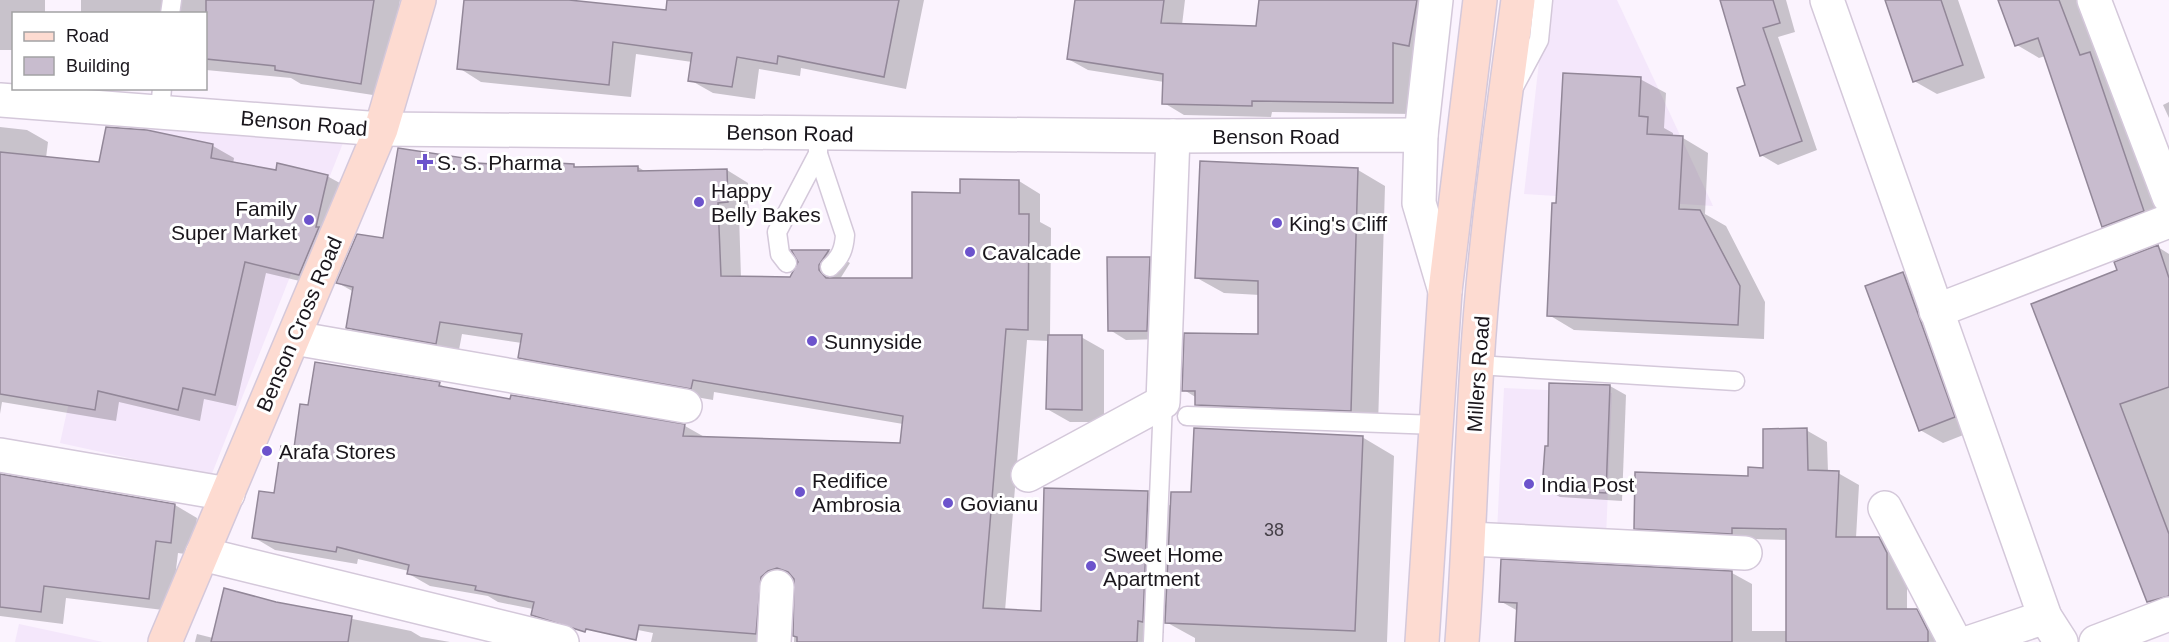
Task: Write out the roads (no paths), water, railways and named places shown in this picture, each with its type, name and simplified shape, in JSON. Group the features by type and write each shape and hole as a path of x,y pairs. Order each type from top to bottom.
{"main road":[{"name":"Benson Cross Road","path":"165,642 381,129 419,0"},
{"name":"Millers Road","path":"1422,642 1445,291 1480,0"},
{"name":"Millers Road","path":"1462,642 1470,539 1477,365 1495,163 1518,0"}],"street":[{"path":"1436,0 1421,135 1419,203 1445,291"},
{"path":"1827,0 1936,311 2053,630 1971,642"},
{"path":"2094,0 2169,197"},
{"name":"Benson Road","path":"0,100 161,100 381,129 818,144 1173,136 1421,135"},
{"path":"1028,475 1175,409 1173,136"},
{"path":"1936,311 2169,221"},
{"path":"294,338 685,406"},
{"path":"0,454 228,494"},
{"path":"1885,508 1955,642"},
{"path":"1470,539 1745,553"},
{"path":"202,554 562,642"},
{"path":"774,642 777,587"},
{"path":"2096,642 2169,614"}],"lane":[{"path":"1504,106 1539,40 1543,0"},
{"path":"787,263 780,254 777,232 818,144"},
{"path":"818,144 846,235 844,248 839,258 830,267"},
{"path":"1477,365 1735,381"},
{"path":"1153,642 1175,409 1437,425"}],"place":[{"name":"S. S. Pharma","path":"425,162"},
{"name":"Happy Belly Bakes","path":"699,202"},
{"name":"Family Super Market","path":"309,220"},
{"name":"King's Cliff","path":"1277,223"},
{"name":"Cavalcade","path":"970,252"},
{"name":"Sunnyside","path":"812,341"},
{"name":"Arafa Stores","path":"267,451"},
{"name":"India Post","path":"1529,484"},
{"name":"Redifice Ambrosia","path":"800,492"},
{"name":"Govianu","path":"948,503"},
{"name":"Sweet Home Apartment","path":"1091,566"}]}
